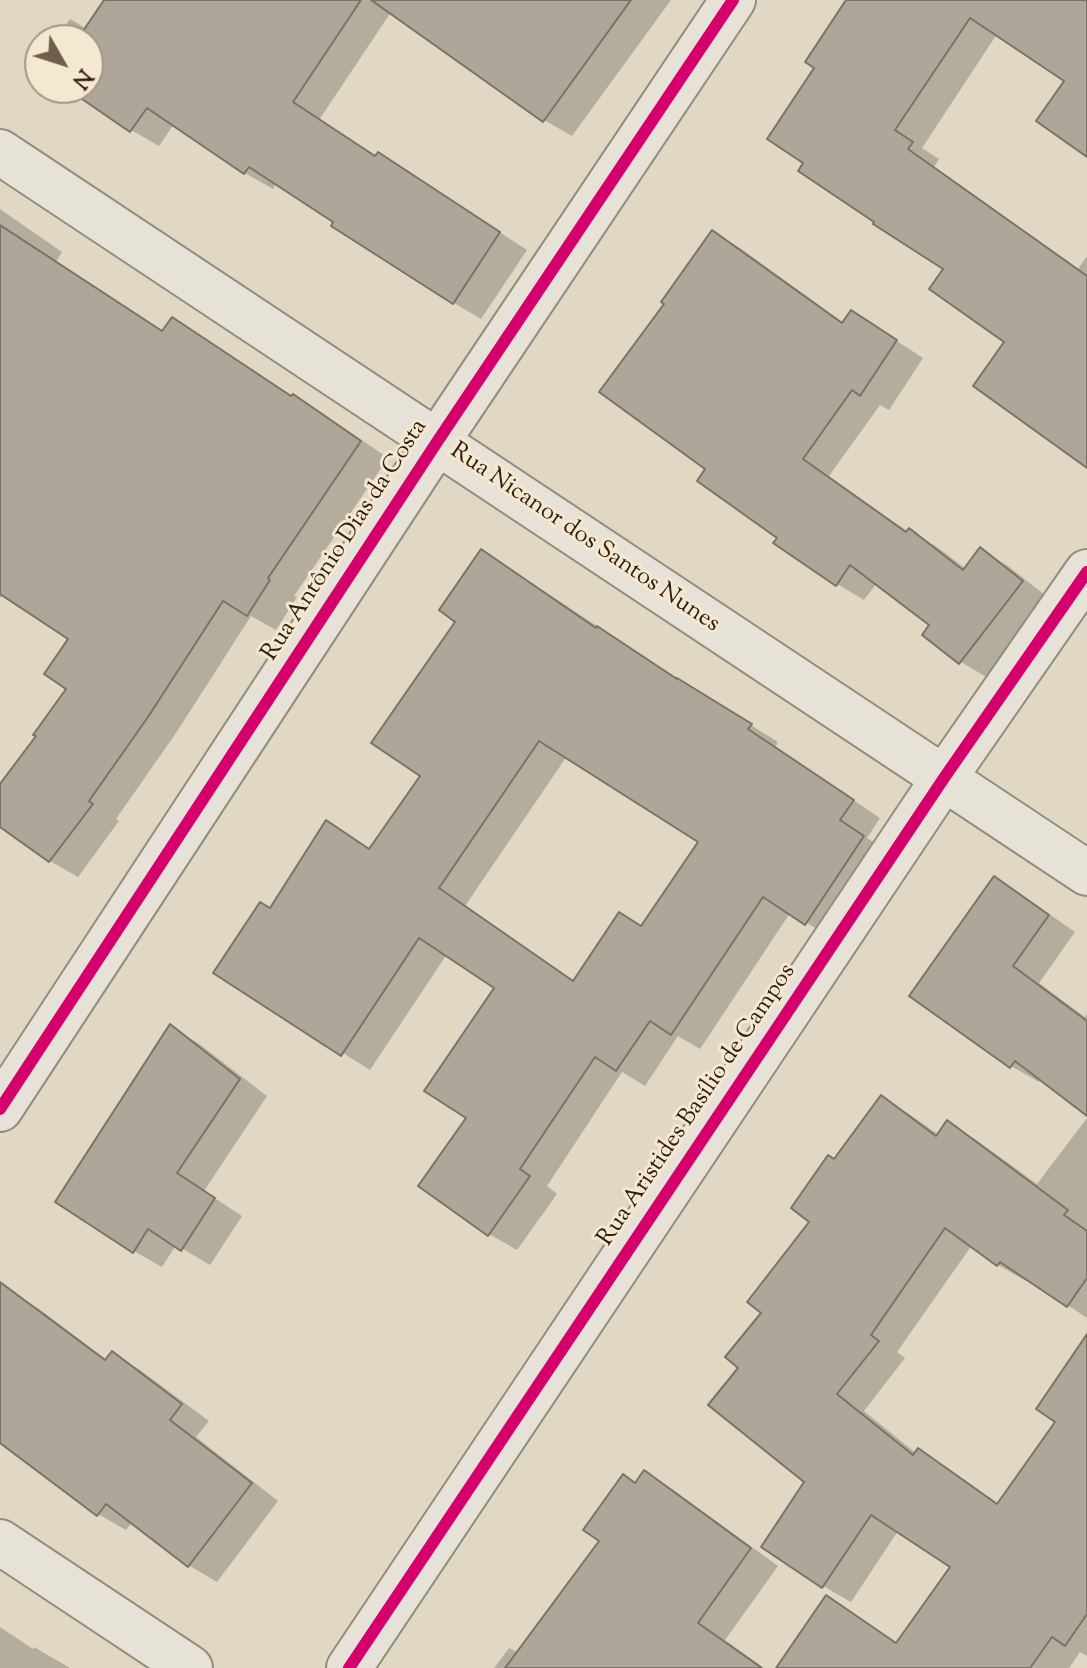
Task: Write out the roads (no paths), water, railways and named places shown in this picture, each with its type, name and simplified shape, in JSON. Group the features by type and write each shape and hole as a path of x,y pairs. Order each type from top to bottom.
{"street":[{"name":"Rua Antônio Dias da Costa","path":"0,1109 437,442 733,0"},
{"name":"Rua Nicanor dos Santos Nunes","path":"0,152 1087,873"},
{"name":"Rua Aristides Basílio de Campos","path":"349,1668 944,778 1087,572"},
{"path":"0,1542 190,1668"}]}
